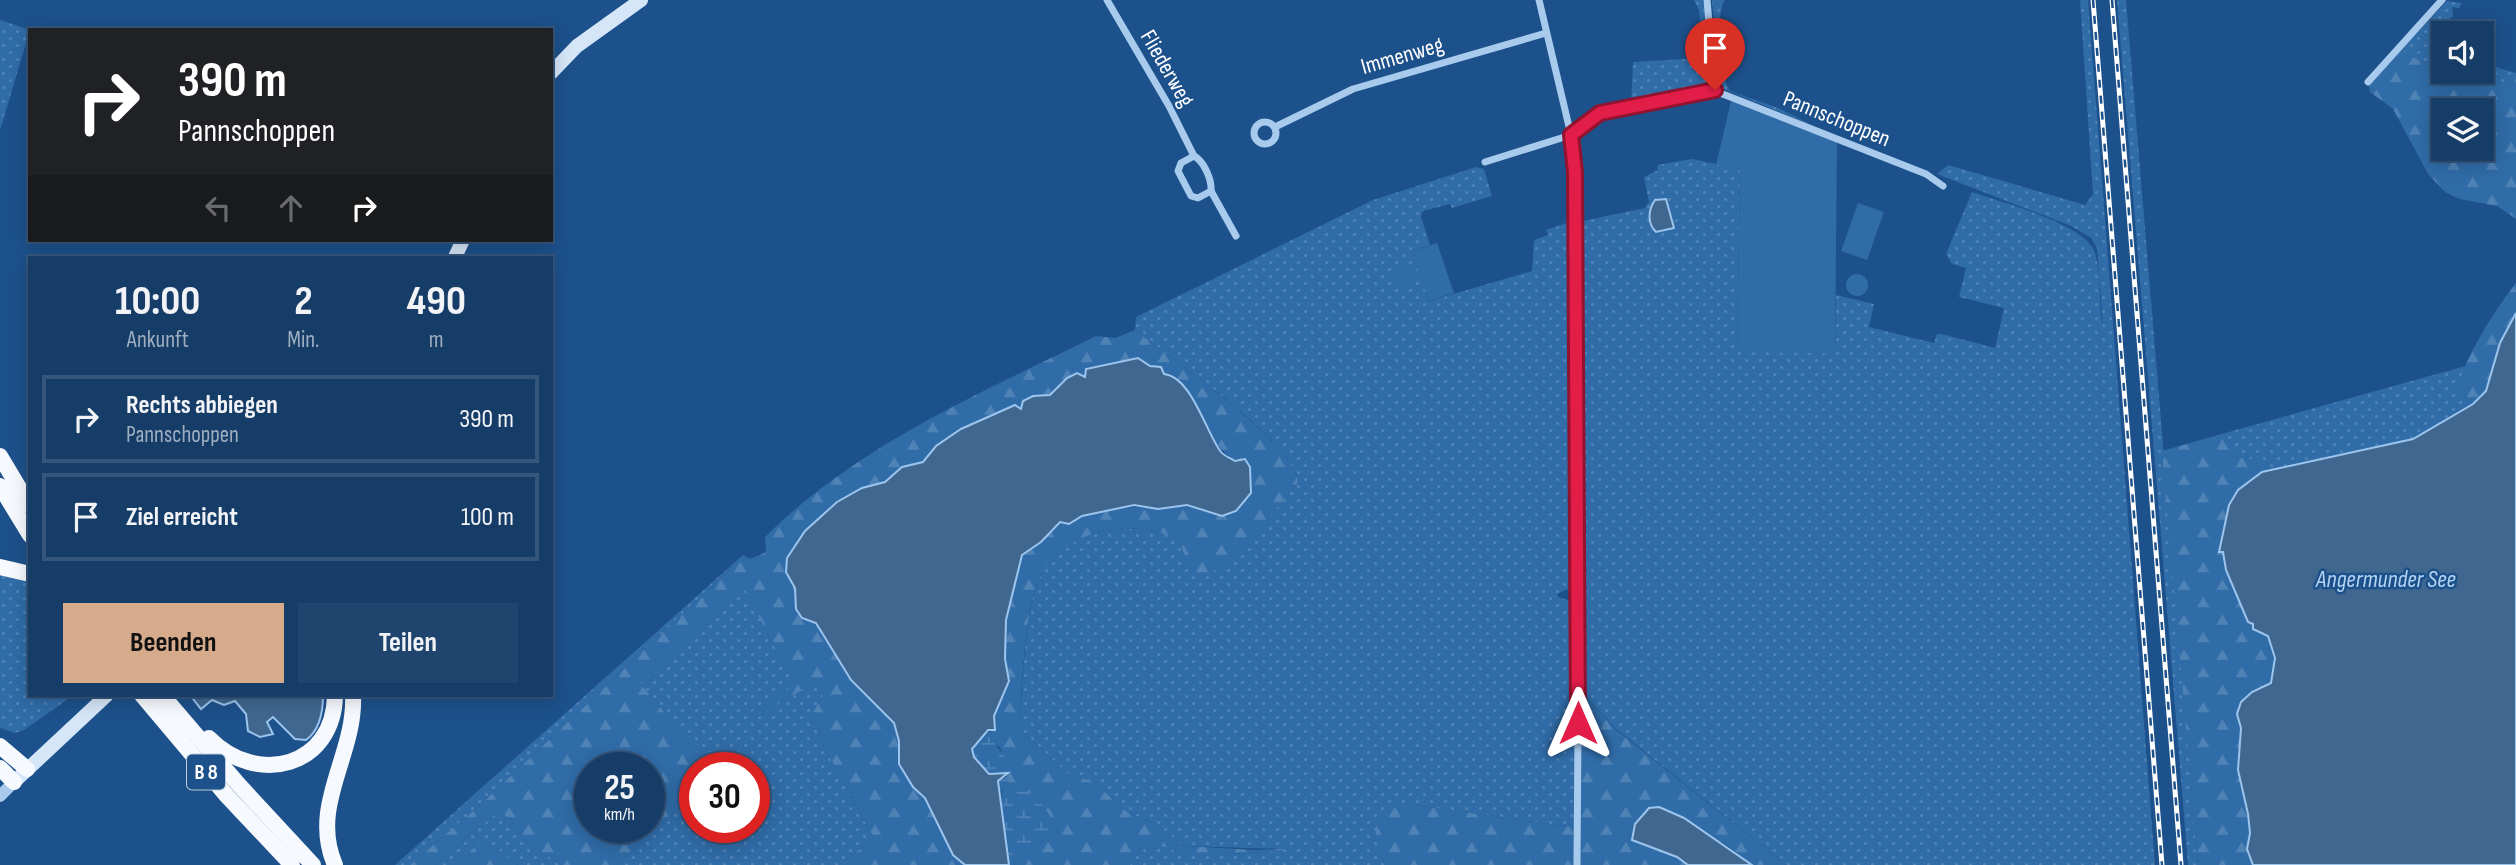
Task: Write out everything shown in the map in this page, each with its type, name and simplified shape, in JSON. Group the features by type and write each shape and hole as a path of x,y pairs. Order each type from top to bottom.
{"highway":[{"path":"0,456 28,503"},
{"path":"0,486 28,532"},
{"path":"0,567 28,574"},
{"name":"B 8","path":"144,697 227,796 292,865"},
{"name":"B 8","path":"164,697 313,865"},
{"path":"189,728 201,731 216,746 244,763 278,765 303,755 321,739 331,719 335,697"},
{"path":"335,865 328,844 326,814 349,729 353,697"},
{"path":"0,746 23,765"}],"main road":[{"path":"553,70 577,46 641,0"},
{"path":"23,765 97,697"},
{"path":"5,777 105,697"}],"street":[{"name":"Fliederweg","path":"1107,0 1169,106 1194,156 1200,159 1212,184 1211,191 1236,236"},
{"path":"1539,0 1571,135 1575,182 1579,580 1577,865"},
{"path":"1485,162 1571,135 1600,113 1715,90 1707,0"},
{"path":"2368,82 2442,0"},
{"name":"Immenweg","path":"1275,127 1353,89 1546,33"},
{"name":"Pannschoppen","path":"1715,90 1926,174 1943,186"},
{"path":"1194,156 1181,163 1178,171 1191,196 1198,198 1211,191"},
{"path":"0,796 5,777"}],"green space":[{"path":"1694,0 1703,0 1704,3 1711,76 1699,92 1631,105 1633,62 1703,58 1699,10"},
{"path":"1712,0 1725,0 1720,18 1720,45 1730,91 1778,108 1814,126 1721,88 1718,83"},
{"path":"2080,0 2088,0 2155,865 1786,865 1615,728 1581,692 1578,222 1645,208 1649,202 1644,177 1658,170 1657,165 1692,159 1740,169 1737,345 1835,353 1836,295 1874,304 1869,327 1934,343 1937,334 1942,334 1995,348 2004,308 1959,297 1966,268 1952,264 1946,254 1972,192 2041,215 2089,242 2097,262 2103,327 2097,248 2091,238 2071,226 1937,174 1948,165 2085,205 2093,194","holes":["1667,201 1673,221 1668,230 1656,232 1650,219 1653,204"]},
{"path":"2117,0 2126,0 2198,865 2188,865"},
{"path":"2447,1 2462,3 2459,8 2452,7 2453,16 2448,21 2431,21 2431,67 2401,50"},
{"path":"0,20 28,29 28,37 0,130"},
{"path":"2401,50 2431,67 2431,84 2516,83 2516,219 2497,206 2460,199 2445,192 2428,174 2393,109 2370,92 2369,85"},
{"path":"2494,67 2516,73 2516,83 2494,82"},
{"path":"1731,101 1837,142 1835,353 1737,352 1740,169 1716,165"},
{"path":"1476,167 1484,169 1492,196 1452,208 1450,204 1423,211 1421,216 1430,245 1412,251 1429,301 1532,271 1534,240 1548,235 1546,230 1572,221 1578,579 1572,587 1557,594 1558,597 1573,602 1577,610 1576,828 1414,805 1390,805 1377,841 1385,865 1130,865 1142,846 1148,845 1203,853 1247,853 1284,849 1183,846 1157,825 1127,812 1094,782 1068,774 1019,729 1028,627 1035,589 1041,574 1058,552 1074,541 1101,532 1132,528 1159,532 1179,540 1192,574 1247,541 1298,483 1292,466 1277,446 1229,402 1135,330 1136,317 1373,200"},
{"path":"1858,203 1884,212 1867,260 1841,251"},
{"path":"1437,243 1454,293 1429,301 1420,277 1411,288 1398,288 1394,283 1396,270 1401,266 1418,271 1412,251"},
{"path":"1853,274 1861,274 1868,281 1868,289 1861,296 1853,296 1846,289 1846,281"},
{"path":"2516,283 2516,313 2500,343 2486,391 2473,404 2459,391 2460,380 2472,351"},
{"path":"1135,330 1255,425 1277,446 1292,466 1298,483 1236,552 1222,565 1198,579 1192,575 1179,540 1150,530 1122,529 1083,537 1052,558 1035,588 1031,607 1019,729 1068,774 1094,782 1127,812 1157,825 1183,846 1256,850 1304,848 1208,854 1148,845 1142,846 1130,865 1014,865 1059,828 1012,791 1006,777 1008,773 1000,747 992,743 986,733 995,730 994,716 1009,681 1005,659 1006,620 1022,555 1041,542 1060,521 1069,524 1099,511 1183,507 1202,511 1250,467 1245,460 1235,459 1217,445 1181,383 1138,358 1105,366 1085,378 1077,373 1067,378 1050,395 1033,396 1022,409 994,413 961,429 936,446 923,462 902,467 885,482 862,488 837,502 786,572 795,588 796,609 802,618 816,623 851,680 894,723 899,741 899,764 913,787 925,797 953,855 965,865 839,865 874,838 824,747 813,712 824,694 816,681 758,717 750,713 791,687 791,678 744,588 640,683 697,752 679,752 679,808 665,821 665,752 574,752 574,843 641,843 617,865 562,865 524,841 511,820 501,813 492,816 435,865 410,865 478,807 733,566 747,557 750,559 766,552 765,537 840,474 922,423 1096,336 1115,338"},
{"path":"2469,365 2461,379 2459,391 2473,404 2413,439 2262,472 2256,461 2236,456 2225,433"},
{"path":"2225,433 2236,456 2256,461 2262,472 2230,503 2224,536 2219,547 2223,551 2226,570 2248,622 2254,624 2253,629 2268,636 2275,658 2271,683 2254,690 2241,702 2238,711 2241,729 2238,770 2248,814 2250,833 2247,849 2253,865 2198,865 2162,451"},
{"path":"743,555 747,557 733,566 478,807 410,865 395,865"},
{"path":"0,571 28,578 28,697 71,697 24,730 15,733 0,728"},
{"path":"744,587 791,678 791,687 751,713 758,717 816,680 824,694 813,712 824,747 874,838 839,865 617,865 641,843 665,843 665,821 679,808 679,843 770,843 770,752 697,752 640,683"},
{"path":"1581,692 1615,729 1786,865 1752,865 1725,844 1649,808 1635,824 1632,840 1677,857 1688,865 1579,865"},
{"path":"986,733 1010,763 1008,773 989,774 972,754 975,743"},
{"path":"1006,777 1012,790 1033,793 1059,828 1014,865 1009,865 1001,816 1002,791 999,790 998,781"},
{"path":"1390,805 1414,805 1576,828 1576,865 1385,865 1378,845 1376,825 1379,812"},
{"path":"501,813 511,820 524,841 562,865 518,865 484,839 457,865 435,865 492,816"},
{"path":"484,838 518,865 457,865"}],"water":[{"path":"1666,199 1674,228 1656,232 1650,221 1651,208 1655,200"},
{"name":"Angermunder See","path":"2516,313 2516,865 2253,865 2247,849 2250,833 2248,814 2238,770 2241,728 2237,714 2241,702 2252,692 2271,683 2275,658 2268,636 2253,629 2253,624 2248,622 2226,570 2223,552 2219,552 2229,505 2238,490 2262,472 2413,439 2473,404 2486,391 2500,343"},
{"path":"1138,358 1150,366 1161,367 1164,374 1174,377 1183,385 1222,453 1235,461 1245,459 1250,467 1251,493 1236,511 1222,516 1187,505 1158,509 1134,505 1082,516 1069,524 1060,522 1041,542 1022,555 1006,620 1005,659 1009,681 994,716 995,730 988,730 972,749 974,757 989,774 1008,773 998,781 1009,865 965,865 953,855 925,798 913,787 899,764 899,741 894,723 851,680 816,623 802,618 796,609 795,588 786,572 787,558 805,531 837,502 862,488 885,482 902,467 923,462 936,446 961,429 1015,405 1021,409 1023,401 1033,396 1050,395 1067,378 1077,373 1085,377 1086,369"},
{"path":"192,697 323,697 320,720 315,731 306,740 295,739 273,717 267,722 273,734 260,737 248,731 246,714 235,701 224,705 212,700 201,709"},
{"path":"1659,807 1684,818 1752,865 1688,865 1677,857 1632,840 1635,824 1649,808"}],"railway":[{"path":"2093,0 2162,865"},
{"path":"2112,0 2181,865"}],"route":[{"path":"1578,723 1575,172 1571,135 1600,113 1648,106 1715,90"}]}
